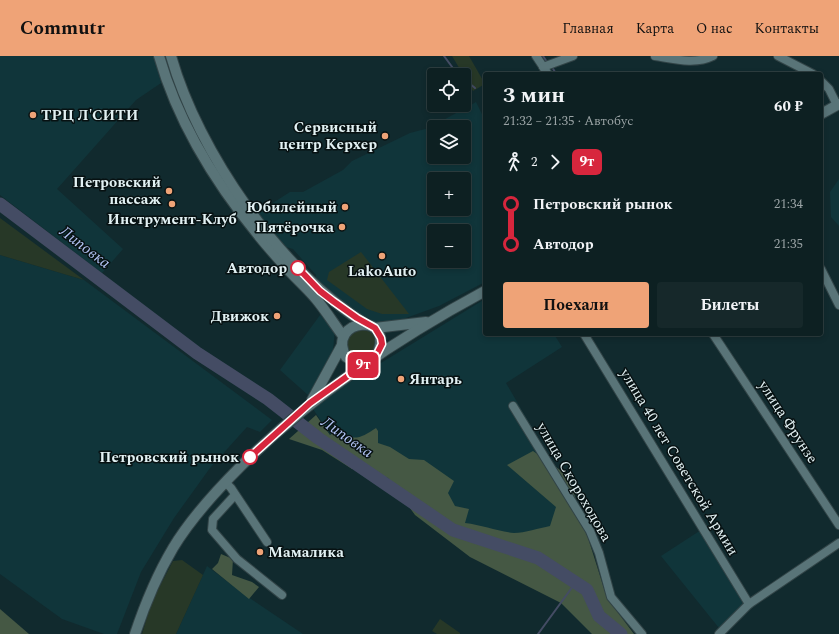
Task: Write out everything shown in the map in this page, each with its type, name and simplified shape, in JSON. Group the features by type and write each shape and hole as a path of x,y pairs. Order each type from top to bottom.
{"main road":[{"path":"159,56 166,81 191,135 229,196 282,264 317,300 343,340 346,357 358,363 367,362"},
{"path":"171,56 204,138 217,162 254,217 320,291 371,326 381,338 382,344 376,356"},
{"path":"823,113 838,105"},
{"path":"135,634 157,578 173,548 208,500 225,482 310,403 367,362 428,322 483,292"},
{"path":"310,403 349,329 357,324 371,326 428,322"}],"street":[{"path":"536,56 545,70 573,56"},
{"path":"655,56 688,61 704,61 713,56"},
{"path":"778,56 809,72"},
{"path":"823,83 829,89 838,105"},
{"path":"823,273 839,305"},
{"name":"улица 40 лет Советской Армии","path":"585,336 749,604"},
{"name":"улица Фрунзе","path":"714,336 838,523"},
{"name":"улица Скороходова","path":"512,406 590,531 600,553 611,597 642,634"},
{"path":"225,482 267,542"},
{"path":"235,495 213,519 212,530 237,559 282,595"},
{"path":"719,634 749,604 839,543"}],"shaded area":[{"path":"0,56 154,56 161,83 136,100 57,189 123,249 102,273 0,195"},
{"path":"476,102 483,116 483,283 439,306 395,322 377,322 364,318 340,302 315,279 316,275 293,249 286,247 257,213 290,192 303,192 343,170 352,161 410,133 427,129 427,164 471,164 471,120 443,120 458,112 471,112 471,105"},
{"path":"839,179 839,226 831,217 830,192"},
{"name":"Петровский рынок","path":"0,255 84,280 272,420 260,432 247,427 210,468 174,518 141,572 117,634 104,634 62,619 0,574"},
{"path":"483,300 483,336 555,336 562,347 506,383 581,511 530,550 462,527 332,437 313,409 337,390"},
{"path":"323,311 335,330 333,350 319,380 308,395 280,370"},
{"path":"701,530 746,603 719,628 661,556"},
{"path":"207,566 251,599 303,634 176,634"}],"green space":[{"path":"452,56 469,56 483,80 483,85 473,91 471,88 471,68 459,68"},
{"path":"0,218 84,280 0,255"},
{"path":"361,252 409,314 382,314 367,309 327,280 329,272"},
{"path":"356,329 370,332 373,334 376,341 375,352 362,361 349,355 345,340"},
{"path":"316,415 330,435 337,431 353,438 362,436 376,428 378,431 378,443 390,447 409,459 424,460 454,481 448,493 455,506 469,509 465,523 514,533 550,526 556,507 507,465 533,451 563,472 572,487 607,598 634,634 592,634 561,603 470,557 415,515 388,478 382,476 362,463 352,469 322,450 289,439"},
{"path":"221,554 233,559 232,575 252,582 259,587 249,599 212,569 218,563"},
{"path":"182,560 203,575 176,634 142,634 152,601 173,561"},
{"path":"0,609 29,634 0,634"},
{"path":"440,619 460,634 437,634 432,631"}],"waterway":[{"path":"444,56 453,68"},
{"path":"543,56 547,62"},
{"path":"552,67 555,72"},
{"path":"471,85 475,88"},
{"name":"Липовка","path":"0,204 197,353 268,399 318,438 453,530 538,558 587,590 599,616 621,634"},
{"path":"538,634 576,582"}],"bus line":[{"name":"9т","path":"250,457 310,403 376,356 382,344 381,338 375,328 357,318 320,291 298,268"}],"place":[{"name":"ТРЦ Л'СИТИ","path":"33,115"},
{"name":"Сервисный центр Керхер","path":"385,136"},
{"name":"Петровский пассаж","path":"169,191"},
{"name":"Инструмент-Клуб","path":"172,204"},
{"name":"Юбилейный","path":"345,207"},
{"name":"Пятёрочка","path":"342,227"},
{"name":"LakoAuto","path":"382,256"},
{"name":"Автодор","path":"298,268"},
{"name":"Движок","path":"277,316"},
{"name":"Янтарь","path":"401,379"},
{"name":"Петровский рынок","path":"250,457"},
{"name":"Мамалика","path":"260,552"}]}
